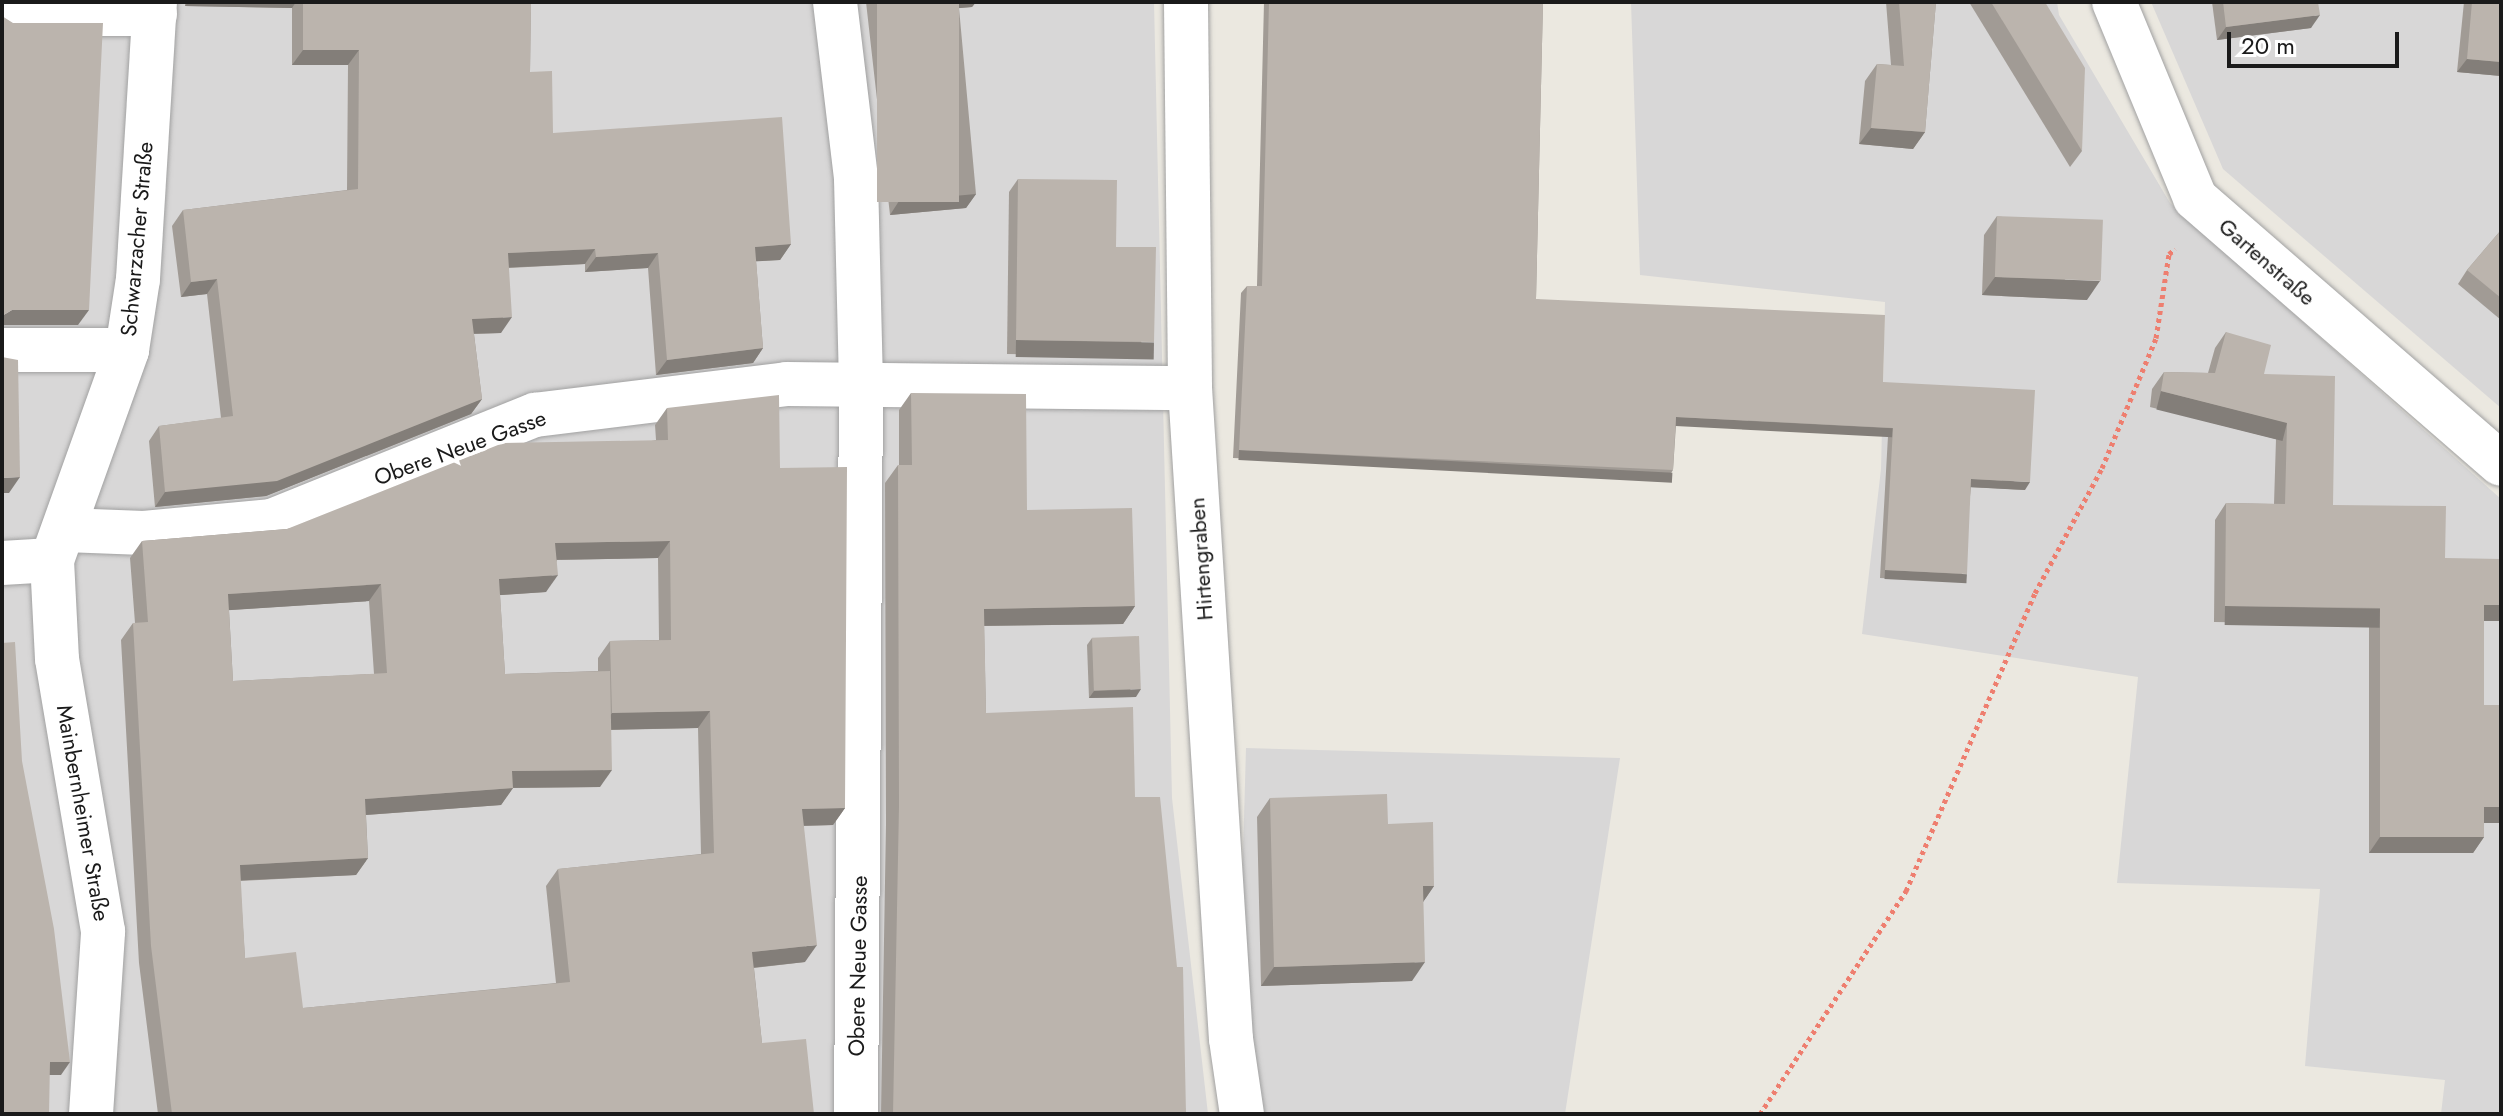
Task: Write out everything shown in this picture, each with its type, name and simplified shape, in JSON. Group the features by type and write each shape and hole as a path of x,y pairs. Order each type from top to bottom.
{"street":[{"name":"Obere Neue Gasse","path":"835,2 856,179 861,386 856,1114"},
{"name":"Hirtengraben","path":"1186,2 1190,388 1231,1039 1242,1114"},
{"name":"Gartenstraße","path":"2114,2 2195,198 2501,464"},
{"path":"2,13 155,8"},
{"name":"Schwarzacher Straße","path":"59,545 127,350 138,279 155,8"},
{"path":"2,350 127,350"},
{"name":"Obere Neue Gasse","path":"2,563 59,545 144,533 272,521 535,415 786,384 1190,388"},
{"name":"Mainbernheimer Straße","path":"59,545 57,659 103,931 91,1114"}],"path":[{"path":"1760,1114 1906,891 2035,593 2102,468 2138,382 2156,338 2169,254 2212,213"}],"shaded area":[{"path":"2,2 1154,2 1172,798 1208,1114 2,1114"},
{"path":"1631,2 2057,2 2059,15 2170,203 2501,499 2501,1114 2441,1114 2445,1080 2305,1066 2320,889 2117,883 2138,677 1862,634 1881,469 1885,302 1640,275"},
{"path":"2151,2 2501,2 2501,408 2223,169"},
{"path":"1246,748 1620,758 1565,1114 1259,1114 1240,960"}],"building":[{"path":"303,2 531,2 530,72 552,71 553,133 782,117 791,244 755,247 763,348 667,360 658,253 596,257 595,249 508,253 512,317 472,319 482,399 277,481 165,492 159,426 233,416 217,279 191,282 183,210 358,189 359,50 303,50"},
{"path":"877,2 959,2 959,202 877,202"},
{"path":"1269,2 1543,2 1536,299 1885,315 1883,382 2035,390 2030,482 1971,479 1967,574 1885,570 1893,428 1676,417 1673,470 1239,450 1247,286 1262,286"},
{"path":"1899,2 1936,2 1925,132 1871,128 1877,64 1904,66"},
{"path":"1991,2 2045,2 2085,68 2082,151"},
{"path":"2223,2 2318,2 2320,15 2226,27"},
{"path":"2472,2 2501,2 2501,62 2467,59"},
{"path":"2,16 13,23 103,23 89,310 12,310 2,316"},
{"path":"1018,179 1117,180 1116,247 1156,247 1154,342 1016,340"},
{"path":"1997,216 2103,220 2101,281 1995,277"},
{"path":"2501,230 2501,298 2467,270"},
{"path":"2226,332 2271,345 2264,374 2335,376 2333,505 2446,506 2445,558 2501,559 2501,605 2484,605 2484,705 2501,705 2501,807 2484,807 2484,837 2380,837 2380,608 2225,606 2226,503 2285,504 2287,423 2161,391 2164,372 2215,373"},
{"path":"2,357 18,360 20,477 2,478"},
{"path":"911,393 1026,394 1027,510 1132,508 1135,606 984,609 986,713 1133,707 1135,797 1160,797 1177,967 1183,967 1186,1114 893,1114 899,806 898,465 912,465"},
{"path":"779,395 780,468 847,467 845,808 802,809 817,945 752,952 762,1043 806,1039 814,1114 172,1114 151,946 133,623 148,622 142,541 287,529 503,443 668,440 667,408","holes":["670,541 671,640 610,641 612,713 710,711 714,853 558,869 570,982 303,1008 296,952 245,958 240,865 368,858 365,799 513,788 512,771 612,770 610,671 505,674 499,579 558,575 555,543","381,584 387,673 233,681 228,594"]},
{"path":"1139,636 1141,689 1094,691 1092,638"},
{"path":"15,642 22,761 54,929 70,1062 50,1062 49,1114 2,1114 2,643"},
{"path":"1387,794 1388,824 1433,822 1434,886 1423,886 1425,962 1274,967 1270,798"}]}
